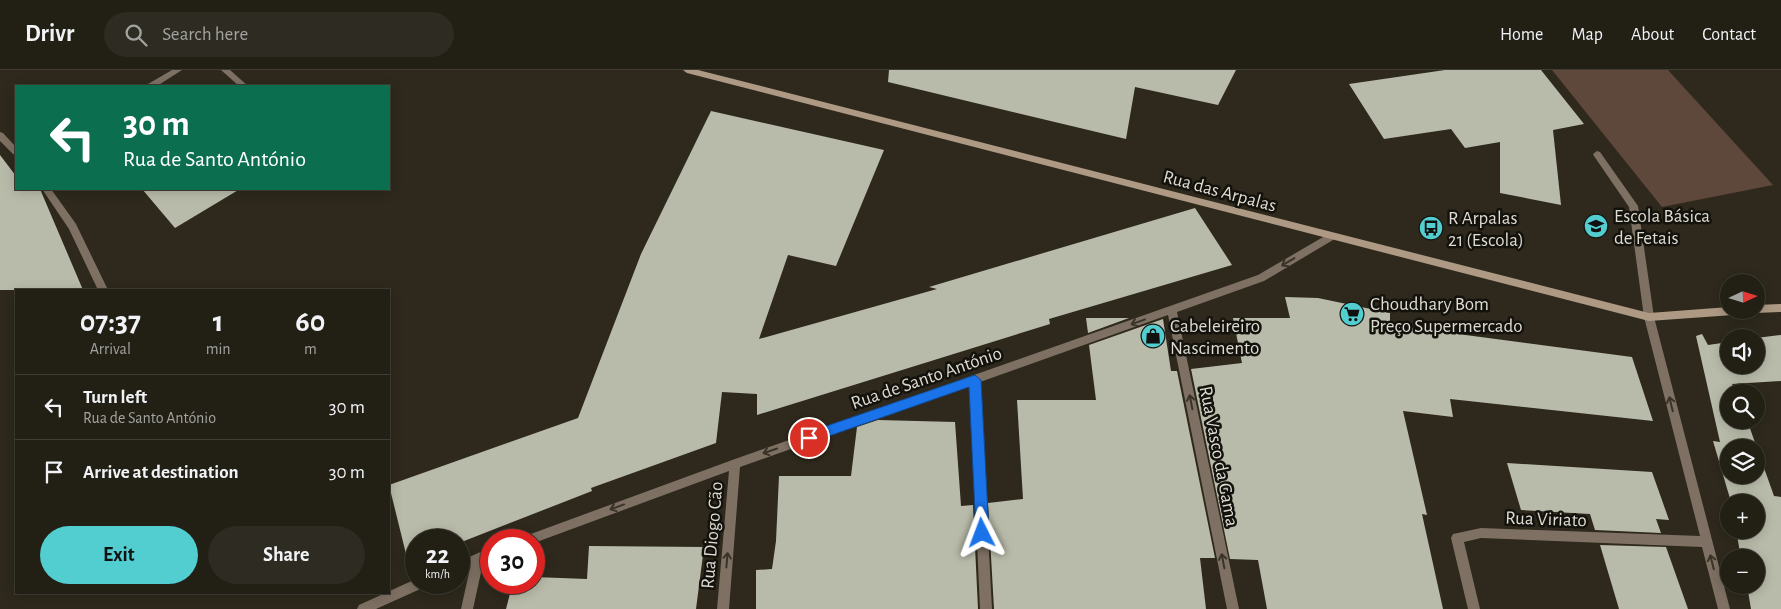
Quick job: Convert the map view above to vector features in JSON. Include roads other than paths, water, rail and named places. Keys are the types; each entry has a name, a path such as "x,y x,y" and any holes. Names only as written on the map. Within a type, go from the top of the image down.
{"street":[{"path":"153,85 178,70"},
{"path":"224,70 243,85"},
{"name":"Rua das Arpalas","path":"686,70 1330,237 1649,317 1720,312"},
{"path":"0,135 15,151"},
{"path":"1597,154 1633,206 1649,317 1724,609"},
{"path":"47,190 73,228 103,289"},
{"name":"Rua de Santo António","path":"545,534 735,464 1261,278 1330,237"},
{"path":"1765,309 1781,308"},
{"name":"Rua Vasco da Gama","path":"1172,309 1233,609"},
{"path":"975,380 986,609"},
{"name":"Rua Diogo Cão","path":"723,609 735,464"},
{"name":"Rua Viriato","path":"1474,609 1458,538 1481,533 1707,542"},
{"path":"470,562 478,558"},
{"path":"467,609 478,558"},
{"path":"362,609 405,590"}],"place":[{"name":"Escola Básica de Fetais","path":"1596,226"},
{"name":"R Arpalas 21 (Escola)","path":"1431,228"},
{"name":"Choudhary Bom Preço Supermercado","path":"1352,314"},
{"name":"Cabeleireiro Nascimento","path":"1153,336"}]}
